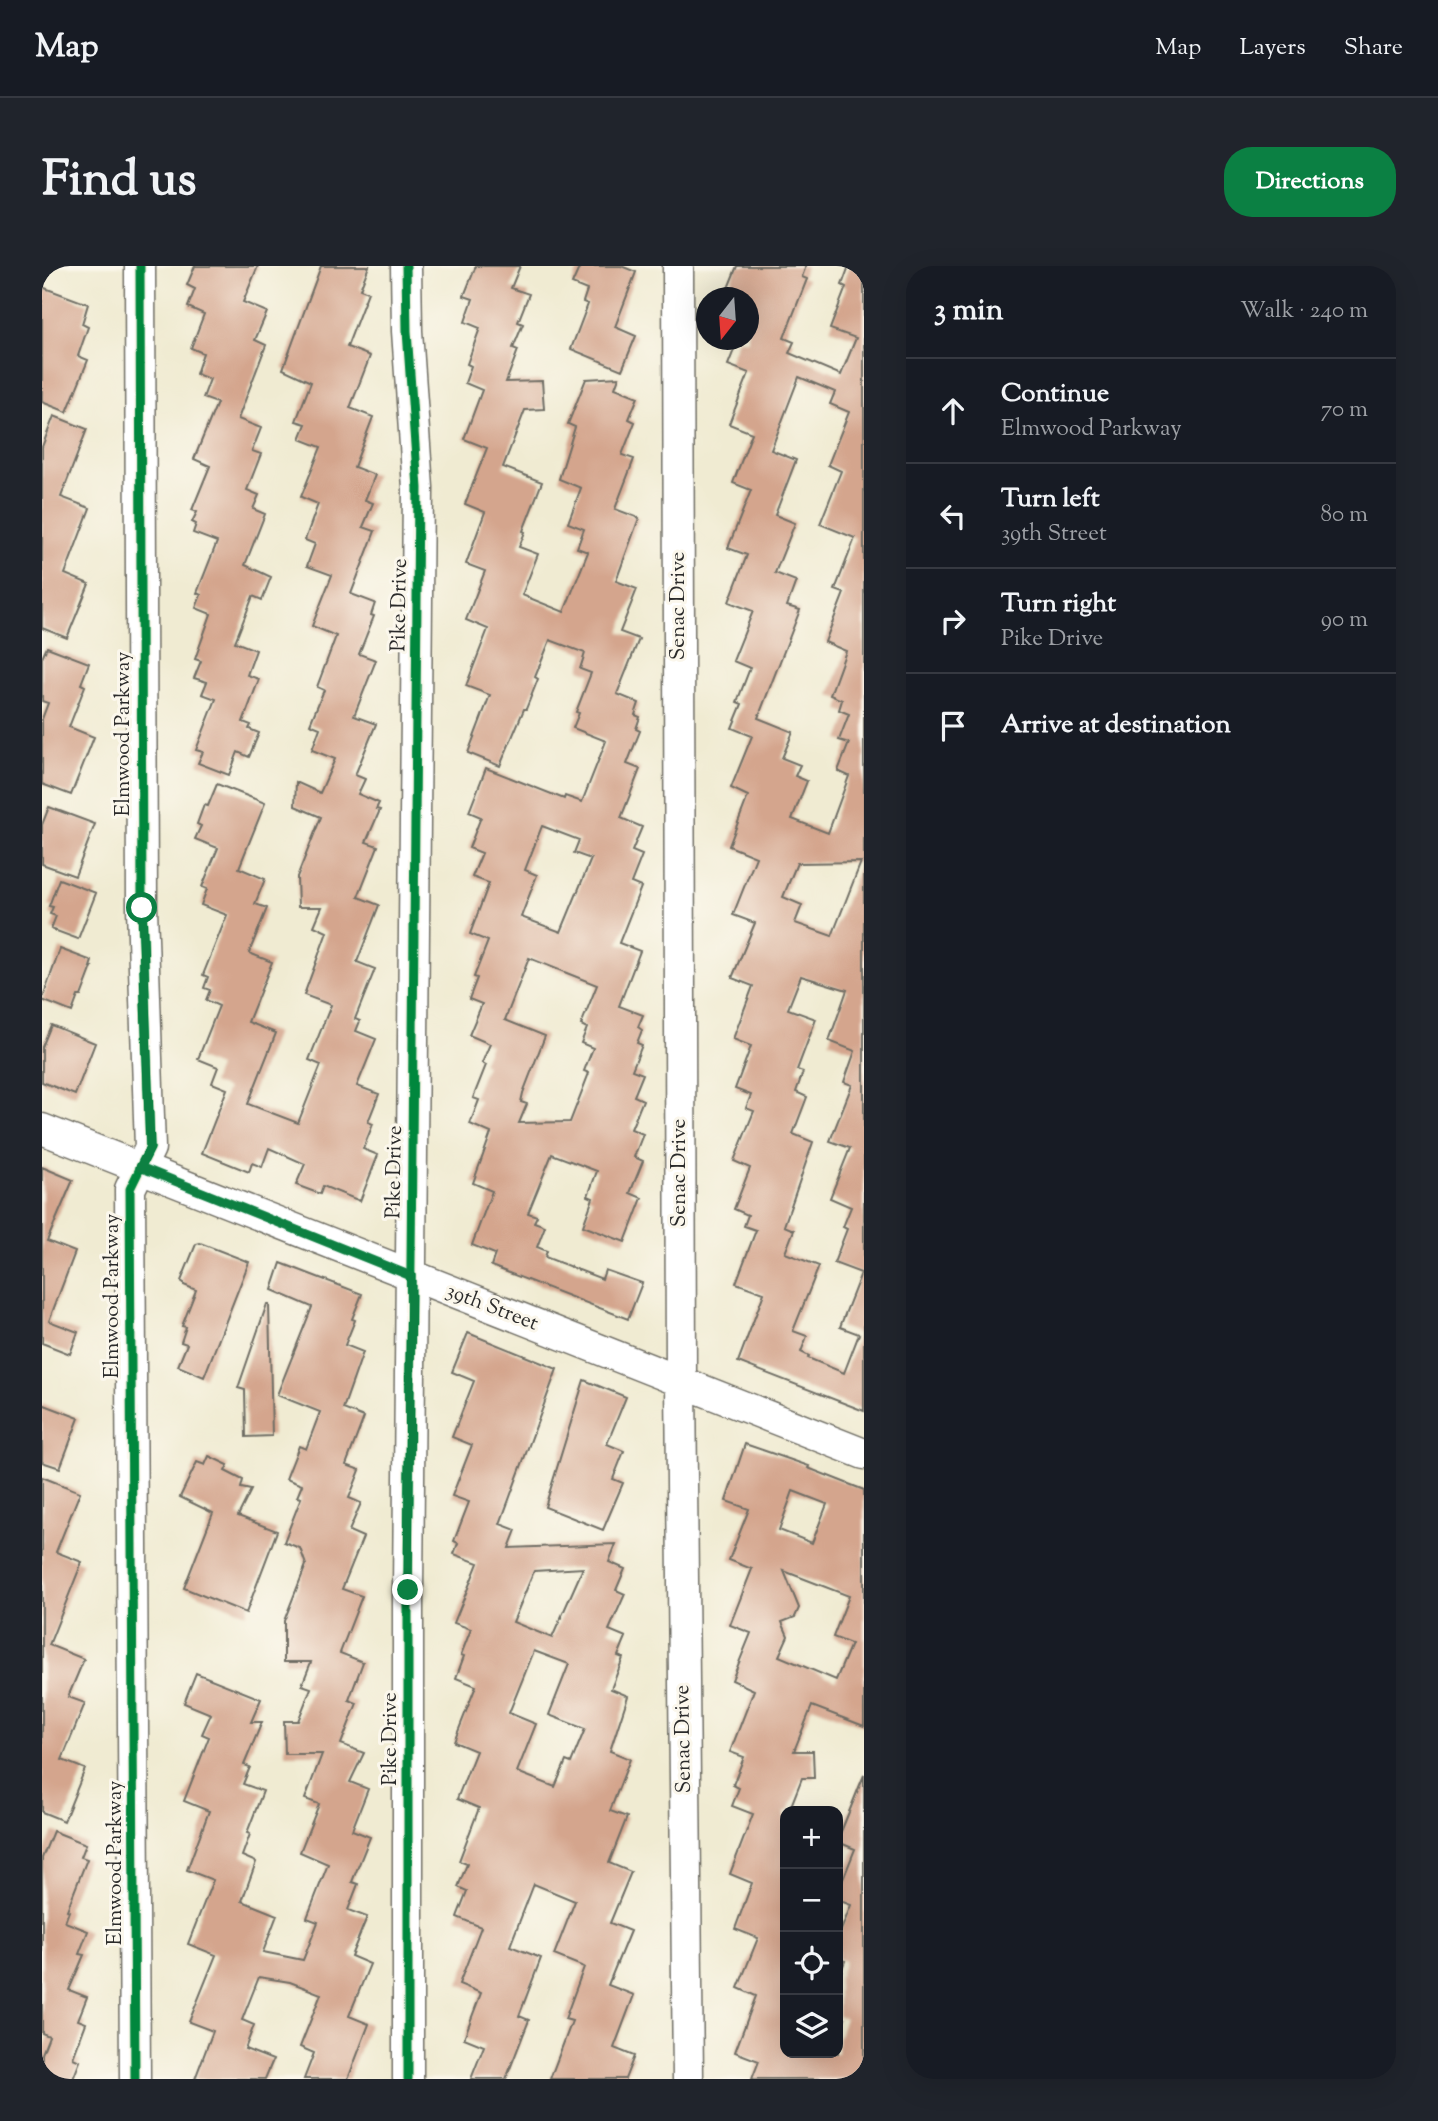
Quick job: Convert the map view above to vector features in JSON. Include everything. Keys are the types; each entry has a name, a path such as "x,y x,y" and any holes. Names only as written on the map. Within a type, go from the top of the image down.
{"street":[{"name":"Elmwood Parkway","path":"135,2079 130,1189 150,1148 142,908 139,266"},
{"name":"Pike Drive","path":"406,266 407,331 418,488 408,1590 408,2079"},
{"name":"Senac Drive","path":"678,266 681,1382 688,2079"},
{"name":"39th Street","path":"42,1129 864,1454"}],"building":[{"path":"195,266 258,266 243,302 267,312 255,340 266,345 238,419 261,428 252,451 261,454 247,490 259,495 253,509 265,514 245,565 271,577 262,600 253,596 235,642 256,650 247,675 259,679 243,722 251,725 249,729 259,733 249,757 238,752 229,775 198,763 203,752 196,750 216,699 202,694 207,682 194,678 201,661 195,659 211,614 196,608 201,595 197,593 217,542 193,533 196,524 192,522 197,512 192,510 210,466 194,459 217,403 203,398 210,379 196,374 203,353 191,348 204,314 188,307 195,289 187,285"},
{"path":"321,266 369,266 360,289 368,292 347,347 370,356 350,408 373,417 354,467 375,475 365,500 373,503 363,527 375,531 351,594 375,603 371,615 374,616 359,654 376,660 354,716 376,724 355,775 365,779 358,794 379,803 376,809 380,810 366,842 378,846 358,897 379,905 357,962 375,969 355,1019 360,1021 356,1031 376,1039 357,1086 379,1094 368,1122 373,1124 363,1149 378,1155 360,1201 323,1186 320,1194 296,1185 305,1164 269,1148 262,1167 252,1163 249,1172 202,1153 227,1089 212,1083 218,1067 198,1059 219,1006 206,1000 210,990 204,988 208,977 203,975 227,915 201,905 207,889 202,887 218,848 195,839 201,826 197,824 204,805 208,806 217,784 265,803 239,868 265,879 255,904 267,908 249,953 272,962 248,1022 276,1033 248,1104 298,1123 321,1065 309,1060 331,1005 304,995 327,932 314,926 322,907 298,907 297,877 321,817 295,806 296,782 320,793 335,759 312,750 320,728 310,724 324,690 317,687 336,636 312,626 332,575 307,566 315,544 305,540 318,504 301,497 321,447 300,439 306,424 296,421 311,382 283,369"},
{"path":"476,266 520,266 511,288 529,294 518,322 523,324 513,348 518,350 506,382 542,381 544,409 525,410 503,467 542,482 519,547 538,554 522,595 564,612 588,552 577,548 584,529 568,523 581,488 559,479 575,427 568,424 586,379 619,377 615,388 638,397 629,419 635,422 622,455 634,459 615,509 639,518 616,581 637,589 620,632 639,639 617,694 639,703 635,715 640,717 636,729 640,731 627,764 640,769 621,818 642,827 632,851 642,855 631,883 641,887 619,943 640,951 619,1006 643,1015 638,1027 642,1030 637,1043 642,1045 632,1070 643,1074 634,1096 643,1100 631,1129 643,1134 634,1157 643,1161 630,1193 642,1198 625,1242 583,1226 593,1198 588,1196 597,1171 552,1154 528,1213 537,1216 534,1222 545,1226 537,1247 547,1251 545,1257 602,1279 605,1270 642,1283 628,1319 491,1266 495,1254 472,1245 492,1191 473,1183 491,1133 470,1124 479,1100 473,1098 486,1065 482,1063 490,1044 469,1035 482,1004 469,999 488,941 470,934 489,883 472,877 482,853 469,848 481,817 469,812 486,768 564,799 565,796 582,802 606,741 573,728 579,713 576,712 591,673 580,669 585,653 550,640 535,677 538,679 500,766 468,753 490,695 466,686 488,629 466,620 485,571 466,564 485,512 465,504 487,448 464,439 482,390 465,383 471,366 467,364 480,328 465,322 473,299 464,296","holes":["542,826 579,840 574,853 591,859 561,932 521,917 537,875 525,870","529,958 597,985 581,1025 587,1028 581,1043 593,1048 584,1071 589,1073 570,1122 519,1123 527,1104 521,1102 523,1093 545,1036 505,1020"]},
{"path":"580,266 621,266 636,272 615,327 636,336 622,370 571,349 588,304 583,302 587,290 572,284"},
{"path":"737,266 806,266 802,277 807,279 784,338 794,342 789,353 841,375 856,338 830,329 846,287 842,285 849,266 864,266 864,1411 738,1362 764,1293 736,1283 756,1230 744,1226 748,1215 734,1209 750,1168 734,1161 754,1111 746,1108 751,1095 735,1089 751,1046 733,1039 753,986 732,978 755,923 733,915 756,857 729,846 748,796 731,788 752,736 732,728 742,704 737,702 750,668 733,661 753,611 729,602 747,555 728,548 751,490 733,483 752,433 729,424 749,373 728,365 734,350 759,350 759,287 728,287","holes":["799,377 835,392 830,404 849,412 828,465 841,471 820,524 855,538 835,590 844,593 825,642 846,651 830,695 842,700 839,710 849,714 839,740 849,743 838,771 849,776 828,833 792,819 807,781 795,776 800,765 782,758 793,732 758,718 800,610 787,606 796,581 775,573 795,523 775,515 796,460 771,450","861,862 832,936 795,923 802,905 783,897 797,863","801,976 847,990 829,1041 855,1051 844,1082 852,1085 830,1141 850,1148 830,1198 851,1207 843,1227 847,1229 834,1263 861,1273 840,1327 859,1334 844,1373 808,1358 809,1356 801,1352 807,1336 793,1331 819,1266 785,1253 794,1230 784,1226 813,1142 793,1134 807,1097 796,1092 803,1072 797,1070 816,1019 788,1009"]},
{"path":"42,287 88,304 82,324 88,327 78,356 88,360 67,412 42,402"},
{"path":"54,416 87,429 61,497 90,508 65,574 89,584 67,638 42,628 42,447"},
{"path":"47,647 89,663 81,684 85,686 69,727 94,737 71,795 42,784 42,719 48,703 42,701 42,658"},
{"path":"49,807 95,824 75,876 42,864 42,825"},
{"path":"59,879 96,893 78,939 51,929 56,916 50,914 53,907 49,906"},
{"path":"60,949 92,961 81,996 78,996 72,1012 42,1000"},
{"path":"51,1025 95,1043 75,1095 42,1082 42,1047"},
{"path":"42,1167 73,1180 47,1241 75,1252 49,1321 78,1332 70,1354 42,1343"},
{"path":"200,1243 249,1262 204,1377 178,1366 187,1344 181,1342 186,1327 182,1326 196,1290 181,1281 196,1244"},
{"path":"281,1263 362,1294 345,1345 363,1352 343,1409 364,1417 346,1465 360,1470 349,1498 361,1503 349,1531 363,1537 342,1589 362,1596 340,1653 363,1662 349,1700 357,1703 341,1744 364,1753 350,1782 368,1789 352,1830 370,1837 352,1882 358,1884 348,1910 367,1917 351,1956 370,1964 349,2016 369,2024 348,2079 304,2079 314,2053 300,2047 321,1994 290,1982 259,1977 242,2020 254,2025 245,2049 273,2060 265,2079 195,2079 213,2031 189,2022 216,1955 188,1944 213,1880 187,1870 209,1811 184,1801 209,1737 202,1734 211,1714 184,1703 196,1673 261,1699 251,1722 262,1722 244,1765 250,1767 243,1784 263,1791 247,1833 250,1834 242,1856 256,1862 242,1901 277,1915 263,1952 303,1960 318,1922 307,1918 328,1864 300,1852 319,1804 305,1799 322,1754 285,1754 284,1721 298,1721 311,1688 302,1685 311,1662 284,1662 284,1621 306,1565 300,1548 284,1542 301,1498 297,1497 302,1485 286,1479 299,1446 306,1449 320,1412 277,1395 312,1307 272,1290"},
{"path":"267,1304 272,1436 246,1437 245,1390 238,1388"},
{"path":"468,1333 557,1369 500,1524 516,1530 509,1548 616,1544 609,1562 625,1569 616,1590 625,1594 609,1630 626,1637 618,1656 623,1658 611,1689 628,1696 610,1751 630,1759 610,1811 627,1817 609,1863 631,1872 610,1923 630,1931 608,1985 634,1995 614,2048 634,2056 625,2079 550,2079 572,2021 565,2019 584,1967 554,1955 575,1901 534,1884 510,1946 541,1958 519,2016 529,2020 506,2079 471,2079 484,2046 464,2038 481,1993 459,1984 481,1927 457,1917 467,1891 458,1887 467,1864 459,1861 479,1808 457,1799 476,1751 454,1742 476,1686 456,1678 471,1629 454,1623 478,1563 454,1554 458,1543 454,1541 469,1502 452,1496 472,1445 452,1437 474,1381 452,1372","holes":["583,1568 552,1638 513,1622 534,1571","534,1651 569,1664 549,1715 585,1729 571,1763 566,1761 555,1787 517,1772 536,1724 509,1713"]},
{"path":"584,1380 626,1397 607,1444 624,1451 613,1479 623,1483 603,1530 545,1507"},
{"path":"42,1404 79,1418 60,1468 42,1462"},
{"path":"745,1444 809,1466 808,1468 864,1490 864,1726 812,1706 794,1751 813,1751 814,1778 802,1778 791,1806 780,1806 780,2058 843,2058 843,1925 851,1905 843,1902 843,1879 855,1849 843,1844 843,1827 864,1775 864,2079 752,2079 759,2061 735,2052 756,1996 738,1988 758,1938 735,1929 752,1883 730,1874 753,1814 732,1806 739,1788 733,1785 744,1757 730,1752 754,1690 732,1680 751,1633 730,1625 752,1569 729,1560 749,1509 726,1501","holes":["793,1491 827,1504 812,1543 779,1530","784,1571 849,1596 833,1637 851,1644 836,1680 779,1656 788,1636 782,1622 795,1617 799,1608"]},
{"path":"209,1456 228,1465 225,1471 243,1480 241,1488 251,1490 238,1516 277,1531 246,1613 184,1588 213,1513 180,1497 197,1462 205,1465"},
{"path":"42,1477 80,1492 56,1552 82,1562 49,1645 84,1659 68,1697 85,1703 62,1760 85,1769 64,1821 42,1812"},
{"path":"53,1831 86,1844 81,1857 87,1859 65,1922 88,1931 79,1954 84,1955 69,1990 87,1997 78,2020 86,2023 73,2058 80,2061 73,2079 42,2079 42,2054 49,2036 42,2033 42,1858"}],"cycle path":[{"path":"135,2079 130,1189 150,1148 142,908 140,266"},
{"path":"406,266 407,331 418,488 408,1590 408,2079"}],"route":[{"path":"142,908 150,1148 140,1167 411,1276 408,1590"}]}
